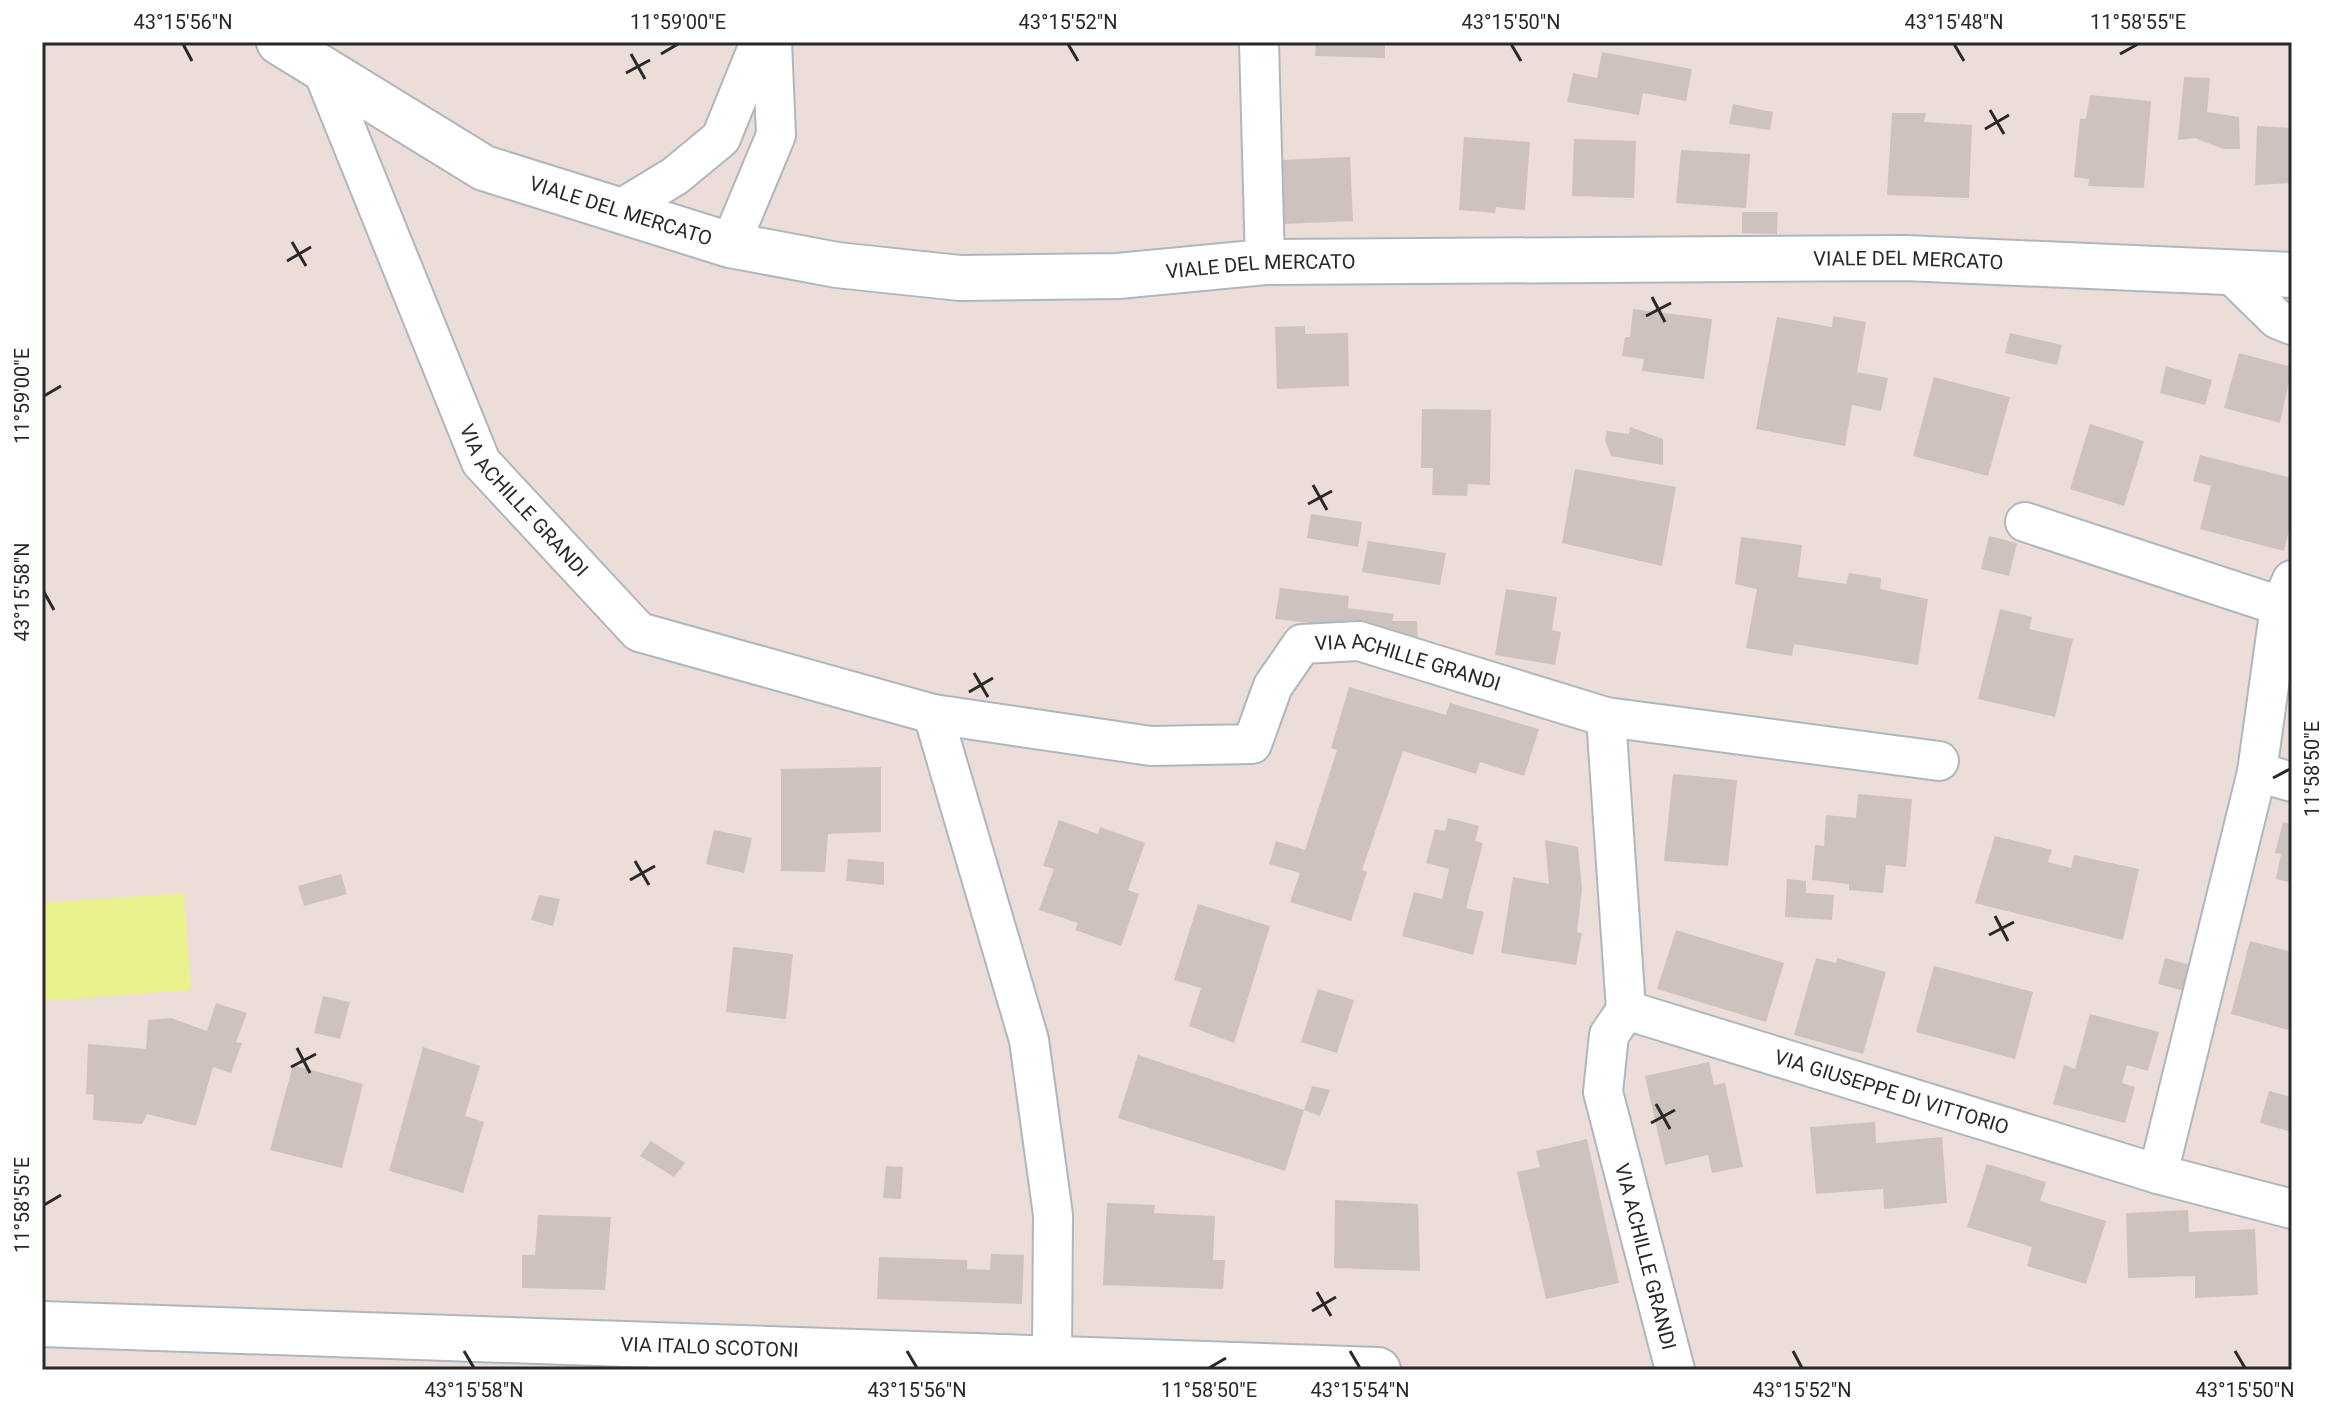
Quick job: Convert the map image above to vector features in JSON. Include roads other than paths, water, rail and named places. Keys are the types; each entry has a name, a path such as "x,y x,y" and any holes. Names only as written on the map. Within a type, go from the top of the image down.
{"main road":[{"name":"VIALE DEL MERCATO","path":"279,42 484,168 730,245 837,265 960,278 1118,276 1265,262 1905,258 2292,275"},
{"name":"VIA ITALO SCOTONI","path":"42,1324 1378,1370"}],"street":[{"path":"619,210 675,176 721,138 760,42"},
{"path":"730,245 776,135 772,42"},
{"path":"1259,42 1265,262"},
{"name":"VIA ACHILLE GRANDI","path":"322,69 481,462 639,632 933,714 1151,746 1252,744 1273,686 1302,644 1359,641 1606,717 1939,761"},
{"path":"2230,273 2277,319 2292,325"},
{"path":"2025,522 2286,593 2274,777 2158,1174"},
{"path":"933,714 1029,1040 1053,1215 1052,1359"},
{"path":"1606,717 1626,1010"},
{"name":"VIA ACHILLE GRANDI","path":"1626,1010 1609,1035 1603,1092 1675,1370"},
{"name":"VIA GIUSEPPE DI VITTORIO","path":"1626,1010 2158,1174 2292,1209"}]}
